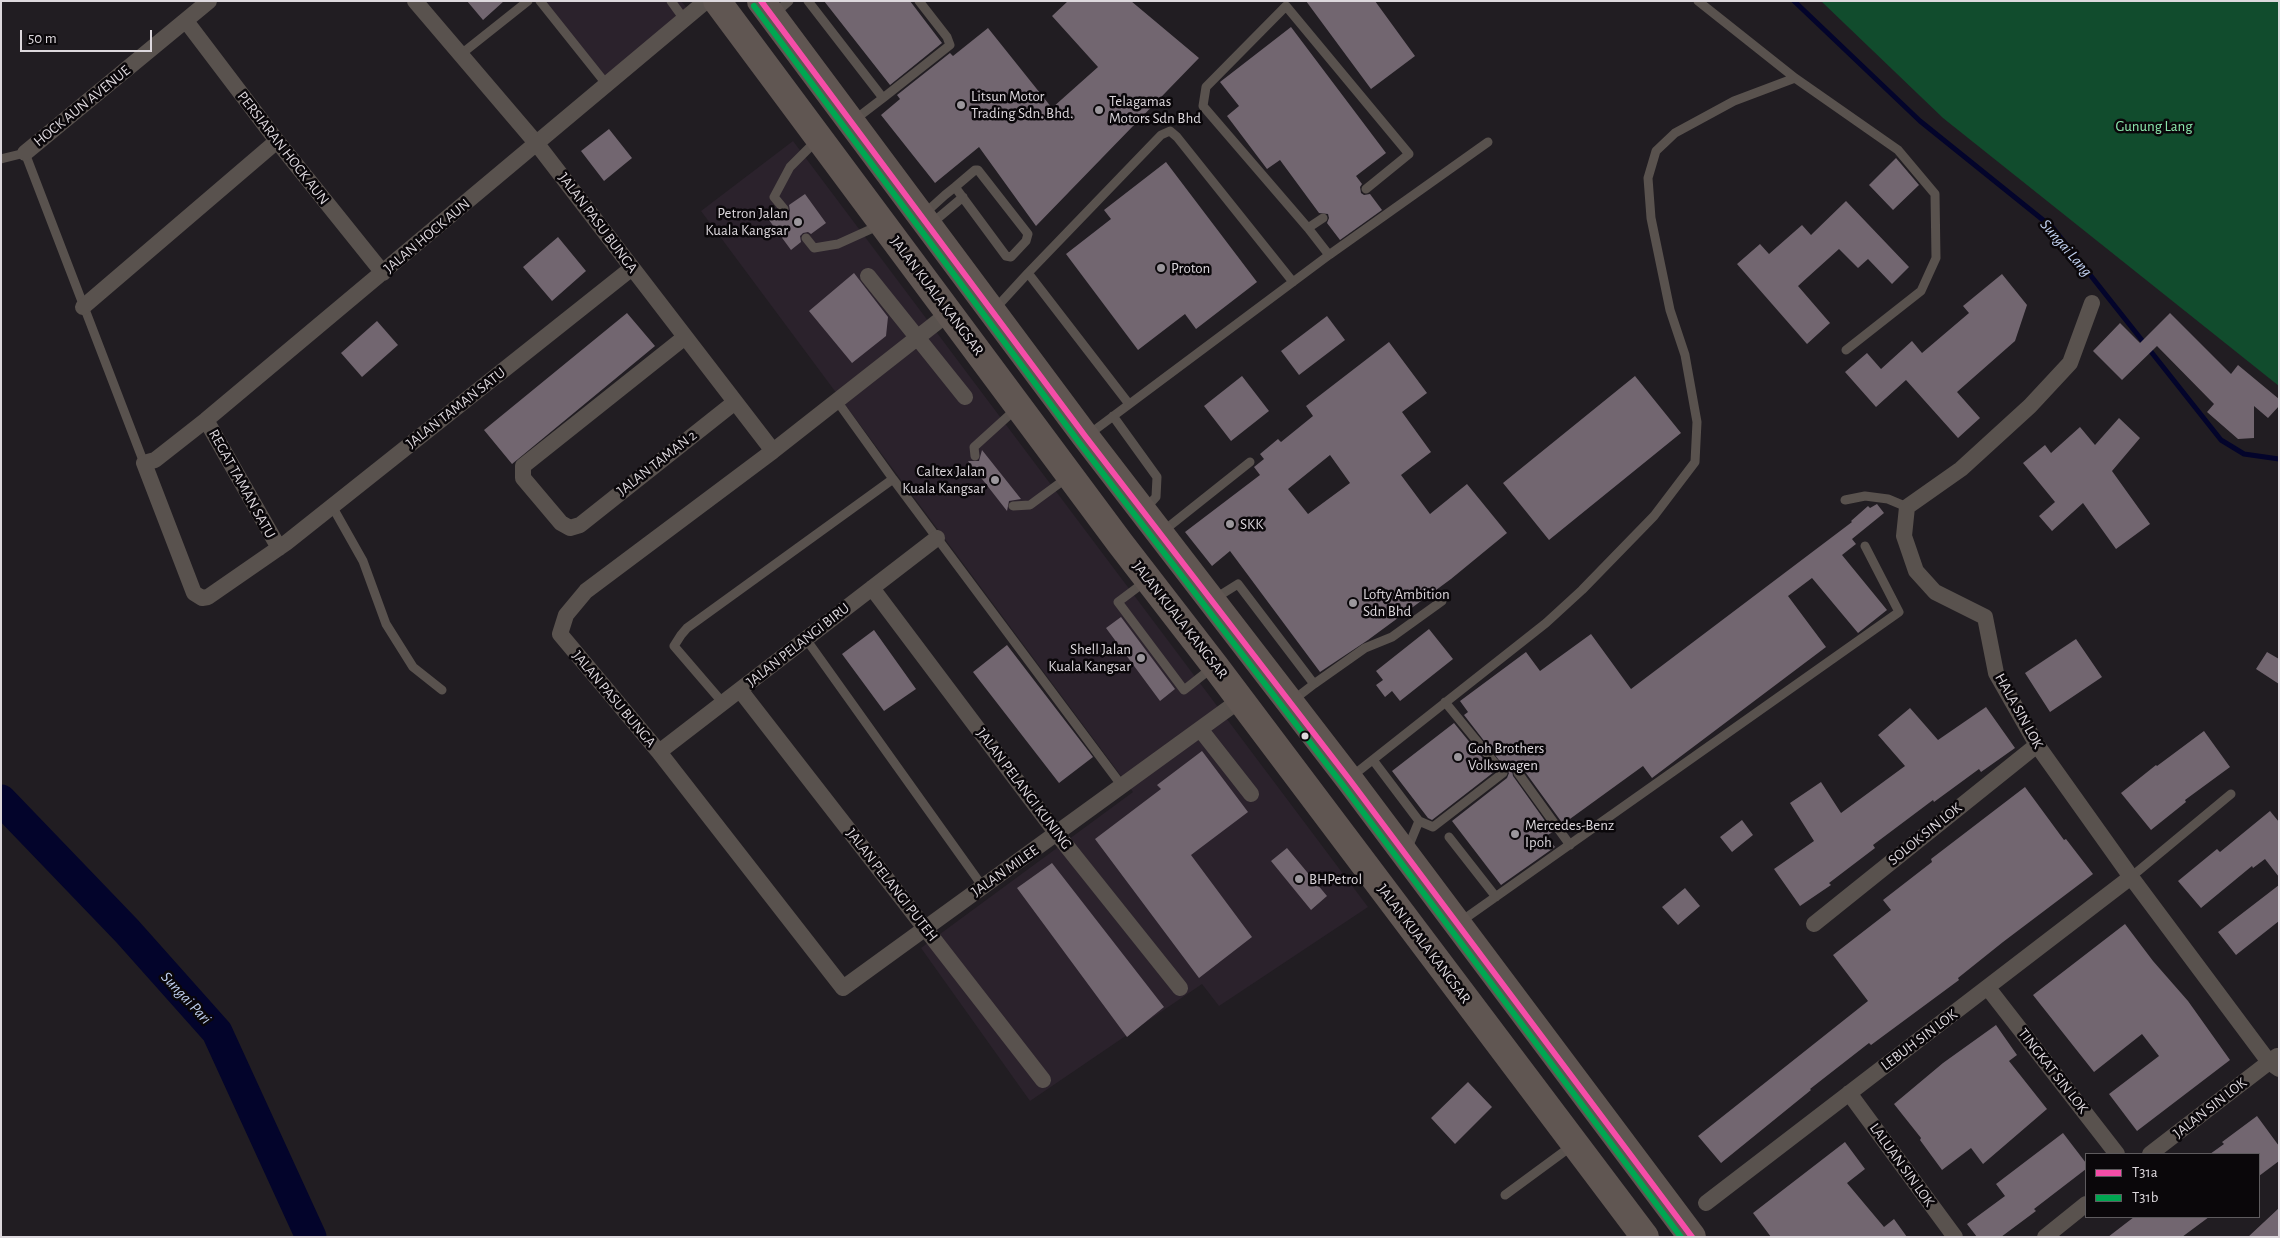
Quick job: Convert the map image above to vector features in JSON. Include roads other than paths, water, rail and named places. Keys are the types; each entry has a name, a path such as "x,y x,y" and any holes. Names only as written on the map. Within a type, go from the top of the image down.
{"highway":[{"name":"JALAN KUALA KANGSAR","path":"717,1 1120,543 1215,666 1645,1237"},
{"path":"774,6 852,122 992,312 1349,779 1692,1237"},
{"path":"1632,1158 1633,1171 1642,1188 1676,1237"}],"street":[{"name":"HOCK AUN AVENUE","path":"25,153 186,22 209,1"},
{"name":"JALAN PASU BUNGA","path":"415,1 537,144 772,451"},
{"name":"JALAN HOCK AUN","path":"144,463 155,460 206,420 706,1"},
{"name":"PERSIARAN HOCK AUN","path":"186,22 277,142 383,273"},
{"path":"83,307 277,142"},
{"name":"JALAN TAMAN SATU","path":"144,463 194,593 202,598 208,597 279,548 632,268"},
{"path":"868,276 965,397"},
{"path":"1907,507 1961,469 2030,406 2070,363 2092,303"},
{"name":"JALAN PASU BUNGA","path":"843,988 659,752 560,634 566,615 586,591 772,451 950,312"},
{"name":"JALAN TAMAN 2","path":"685,337 523,466 523,478 562,524 570,528 580,525 735,402"},
{"name":"REGAT TAMAN SATU","path":"206,420 279,548"},
{"name":"HALA SIN LOK","path":"1907,507 1904,536 1916,571 1935,592 1985,617 1996,673 2037,746 2131,877 2275,1062"},
{"name":"JALAN PELANGI BIRU","path":"659,752 937,538"},
{"name":"JALAN PELANGI KUNING","path":"872,588 1057,834 1180,988"},
{"name":"JALAN PELANGI PUTEH","path":"740,690 1043,1080"},
{"name":"JALAN MILEE","path":"843,988 1240,700"},
{"path":"1200,730 1251,794"},
{"name":"SOLOK SIN LOK","path":"1814,924 2037,746"},
{"name":"LEBUH SIN LOK","path":"1706,1203 2131,877"},
{"name":"TINGKAT SIN LOK","path":"1988,988 2116,1153"},
{"name":"JALAN SIN LOK","path":"2151,1153 2275,1062"},
{"name":"LALUAN SIN LOK","path":"1849,1093 1955,1237"},
{"path":"2045,1237 2085,1205"}],"lane":[{"path":"460,55 528,1"},
{"path":"540,1 607,85"},
{"path":"671,1 684,19"},
{"path":"808,1 883,98"},
{"path":"852,122 950,45 947,36 919,1"},
{"path":"1698,1 1794,78 1898,150 1935,194 1936,258 1921,291 1846,350"},
{"path":"1329,255 1203,106 1206,87 1288,3 1409,154 1366,188"},
{"path":"1349,779 1546,623 1582,590 1654,516 1695,462 1697,422 1685,355 1670,310 1653,226 1648,178 1656,151 1675,133 1734,101 1794,78"},
{"path":"992,312 1161,135 1170,131 1177,137 1293,282"},
{"path":"784,209 774,197 790,167 819,138"},
{"path":"1085,436 1329,255 1488,142"},
{"path":"1,159 25,153 144,463"},
{"path":"925,221 955,187 975,170 980,172 1028,234 1026,241 1011,257 1006,256 955,187"},
{"path":"925,221 963,197"},
{"path":"1308,228 1323,218"},
{"path":"806,238 814,248 838,244 883,224"},
{"path":"1028,273 1130,404"},
{"path":"837,401 1122,786"},
{"path":"975,456 974,447 1019,406"},
{"path":"1113,416 1158,477 1156,496 1143,511"},
{"path":"1160,534 1250,462"},
{"path":"1013,506 1030,505 1070,475"},
{"path":"723,703 674,646 681,635 695,622 893,478"},
{"path":"1845,500 1865,496 1888,499 1907,507"},
{"path":"332,506 363,561 386,624 412,667 442,690"},
{"path":"1458,924 1898,612 1865,546"},
{"path":"1149,579 1118,602 1184,690 1215,666"},
{"path":"1212,601 1238,584 1314,684"},
{"path":"1290,703 1364,648 1392,637 1442,601"},
{"path":"806,639 983,887"},
{"path":"1373,760 1419,821 1433,827 1503,774 1445,702"},
{"path":"1518,774 1570,845"},
{"path":"2131,877 2231,794"},
{"path":"1405,854 1419,821"},
{"path":"1450,837 1496,897"},
{"path":"1505,1195 1575,1144"}],"waterway":[{"name":"Sungai Lang","path":"1794,1 1920,121 2053,228 2221,440 2244,454 2279,459"},
{"name":"Sungai Pari","path":"1,800 127,931 217,1032 311,1237"}],"place":[{"name":"Litsun Motor Trading Sdn. Bhd.","path":"961,105"},
{"name":"Telagamas Motors Sdn Bhd","path":"1099,110"},
{"name":"Petron Jalan Kuala Kangsar","path":"798,222"},
{"name":"Proton","path":"1161,268"},
{"name":"Caltex Jalan Kuala Kangsar","path":"995,480"},
{"name":"SKK","path":"1230,524"},
{"name":"Lofty Ambition Sdn Bhd","path":"1353,603"},
{"name":"Shell Jalan Kuala Kangsar","path":"1141,658"},
{"name":"Goh Brothers Volkswagen","path":"1458,757"},
{"name":"Mercedes-Benz Ipoh","path":"1515,834"},
{"name":"BHPetrol","path":"1299,879"}],"park label":[{"name":"Gunung Lang","path":"2154,126"}]}
